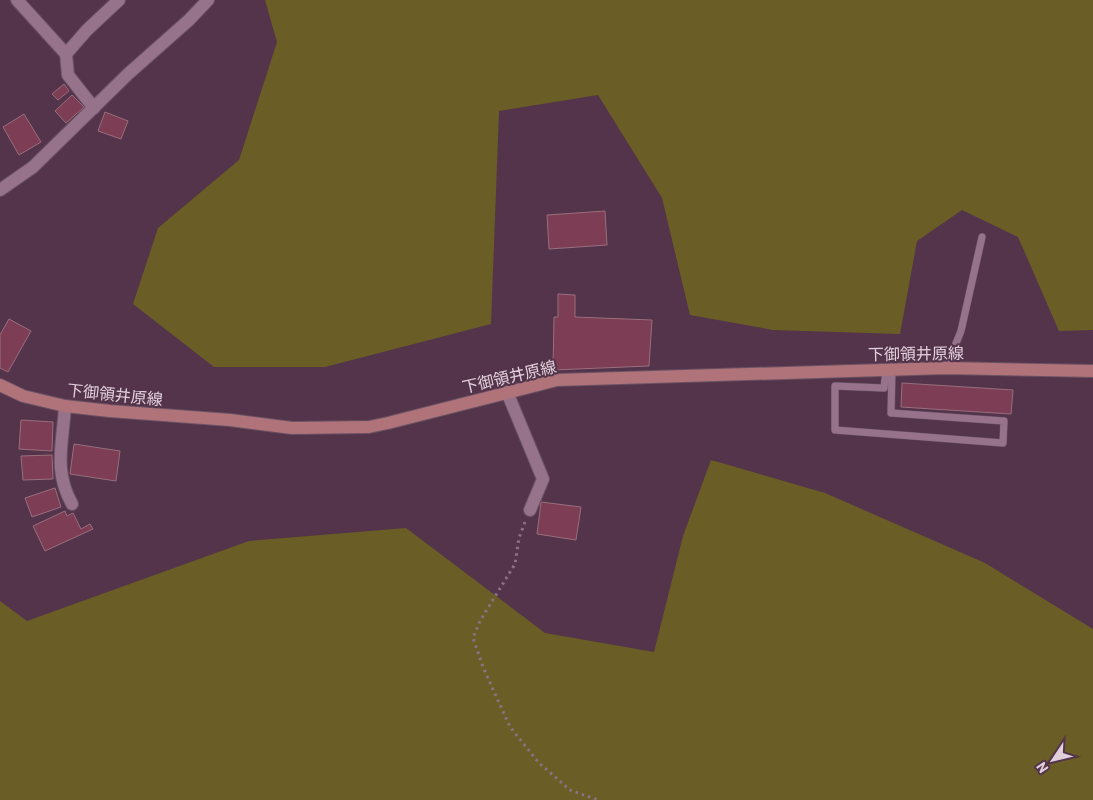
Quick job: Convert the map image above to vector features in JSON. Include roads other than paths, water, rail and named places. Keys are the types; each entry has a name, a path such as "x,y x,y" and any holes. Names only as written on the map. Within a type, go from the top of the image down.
{"main road":[{"name":"下御領井原線","path":"0,385 23,396 65,406 230,420 292,428 329,429 388,424 557,380 946,368 1093,371"}],"street":[{"path":"17,0 66,54 68,75 94,108"},
{"path":"66,54 87,30 119,0"},
{"path":"0,190 33,167 128,74 189,20 208,0"},
{"path":"507,392 544,479 530,510"},
{"path":"65,406 60,468 62,483 72,504"}],"lane":[{"path":"946,368 961,331 982,238"},
{"path":"889,370 891,413 1004,421 1003,443 835,430 835,386 884,388 889,370"}]}
